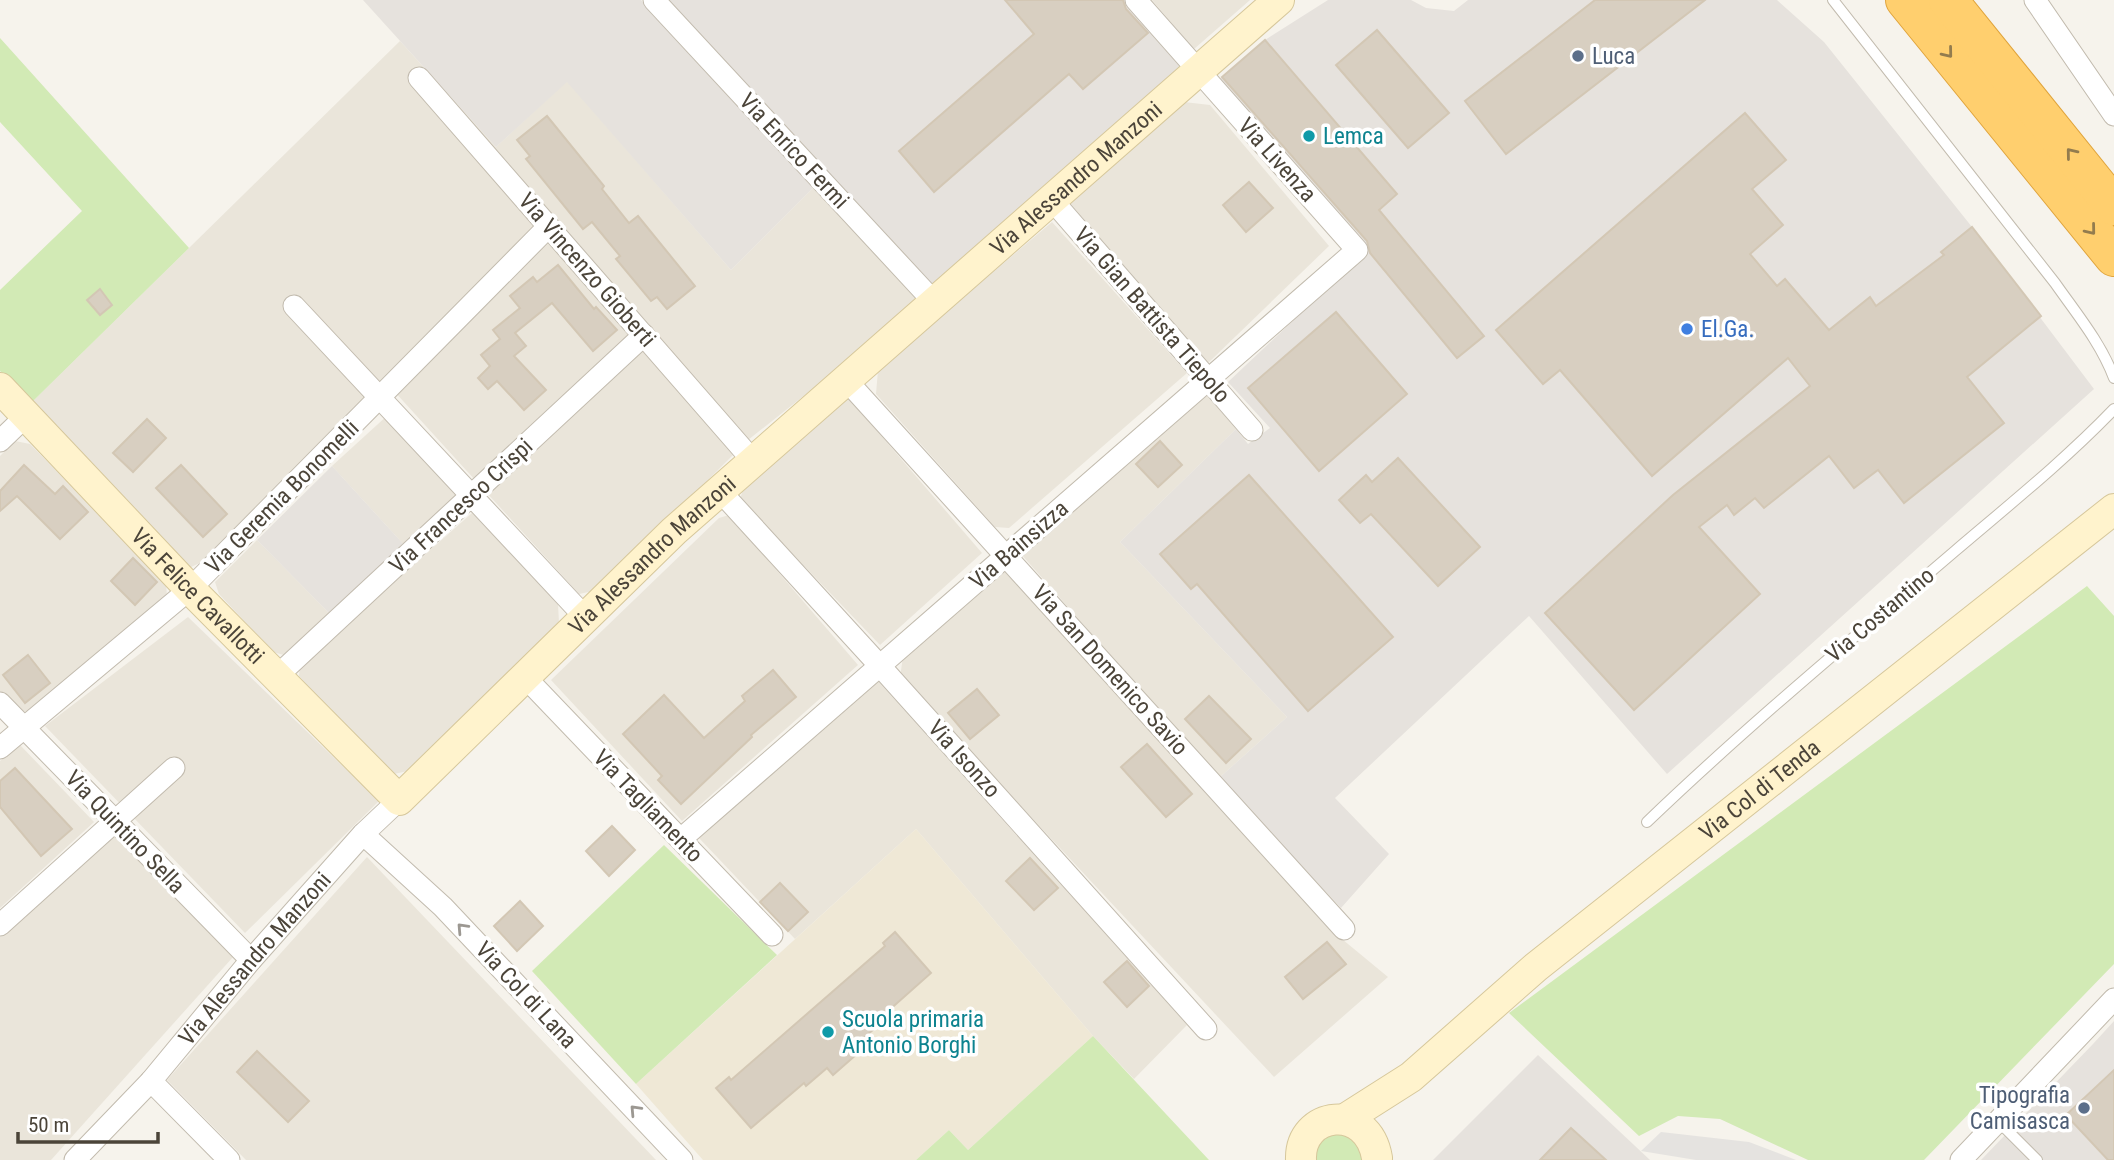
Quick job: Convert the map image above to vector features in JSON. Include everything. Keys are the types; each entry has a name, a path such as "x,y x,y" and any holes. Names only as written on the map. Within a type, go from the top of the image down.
{"highway":[{"path":"1905,0 2114,257"},
{"path":"1948,0 2114,206"}],"street":[{"name":"Via Enrico Fermi","path":"654,0 934,303"},
{"name":"Via Livenza","path":"1136,0 1357,250"},
{"name":"Via Alessandro Manzoni","path":"75,1160 151,1081 251,960 363,835 674,531 1279,0"},
{"path":"2035,0 2114,114"},
{"name":"Via Vincenzo Gioberti","path":"419,78 754,461"},
{"name":"Via Gian Battista Tiepolo","path":"1052,200 1252,430"},
{"name":"Via Geremia Bonomelli","path":"0,748 190,589 548,227"},
{"name":"Via Bainsizza","path":"681,839 1357,250"},
{"path":"294,306 585,617"},
{"name":"Via Francesco Crispi","path":"276,677 644,335"},
{"name":"Via San Domenico Savio","path":"847,380 1344,929"},
{"name":"Via Felice Cavallotti","path":"0,388 190,589 399,800"},
{"path":"0,441 27,415"},
{"name":"Via Isonzo","path":"720,491 1206,1029"},
{"name":"Via Col di Tenda","path":"1345,1119 1411,1077 1536,967 2114,509"},
{"name":"Via Tagliamento","path":"524,676 772,935"},
{"name":"Via Quintino Sella","path":"0,703 251,960"},
{"path":"0,925 174,768"},
{"name":"Via Col di Lana","path":"363,835 443,907 682,1160"},
{"path":"1961,1160 2114,999"},
{"name":"Via Col di Tenda","path":"1377,1159 1384,1124 1411,1077"},
{"path":"151,1081 229,1160"},
{"name":"Via Col di Tenda","path":"1301,1160 1303,1143 1310,1132 1320,1124 1345,1119 1368,1132 1375,1144 1377,1159"}],"lane":[{"path":"1833,0 2054,283 2087,328 2114,378"},
{"name":"Via Costantino","path":"1647,822 1773,705 2008,507 2090,435 2114,409"},
{"path":"1998,1122 2037,1160"}],"shaded area":[{"path":"363,0 641,0 816,185 731,270 567,82 496,147"},
{"path":"668,0 1126,0 1186,70 935,290"},
{"path":"1152,0 1250,0 1194,49"},
{"path":"1328,0 1411,0 1426,8 1454,11 1468,0 1777,0 1824,42 1972,227 2094,389 1667,774 1529,616 1335,798 1389,854 1341,908 1219,778 1287,717 1120,542 1236,429 1248,444 1270,428 1228,382 1367,251 1220,79 1265,40"},
{"path":"400,41 496,147 567,81 731,270 816,185 923,301 748,440 598,590 579,594 383,379 204,561 189,568 31,403"},
{"path":"1184,102 1210,105 1329,246 1207,364 1066,201"},
{"path":"1052,222 1187,373 1009,528 995,527 876,394 878,370"},
{"path":"1204,391 1236,429 1120,542 1287,717 1219,778 1021,554"},
{"path":"847,396 982,553 880,645 740,499 746,481"},
{"path":"389,414 462,493 406,547 332,466"},
{"path":"15,441 30,444 166,583 167,597 30,712 18,711 0,692 0,456"},
{"path":"332,466 406,547 330,614 257,540"},
{"path":"472,513 558,604 559,623 408,771 389,775 299,676 300,665"},
{"path":"729,515 858,665 682,821 551,680 719,518"},
{"path":"257,540 330,614 284,655 273,652 219,594 215,582"},
{"path":"1005,568 1325,925 1388,977 1274,1077 900,677 903,657"},
{"path":"188,617 379,801 245,933 45,726"},
{"path":"876,679 1187,1025 1134,1079 1093,1036 916,829 795,939 699,838"},
{"path":"20,745 94,822 0,908 0,761"},
{"path":"916,829 1093,1036 968,1150 949,1130 916,1160 703,1160 636,1084"},
{"path":"116,833 233,957 51,1160 0,1160 0,937"},
{"path":"367,857 656,1160 246,1160 167,1080"},
{"path":"2114,1021 2114,1160 1981,1160 2093,1044"},
{"path":"1538,1055 1650,1160 1433,1160"},
{"path":"1661,1132 1749,1142 1796,1160 1696,1160 1641,1151"}],"green space":[{"path":"0,38 189,248 31,403 0,371 0,290 82,211 0,122"},
{"path":"2087,586 2114,616 2114,964 1924,1160 1808,1160 1720,1119 1678,1116 1639,1136 1509,1013"},
{"path":"664,845 777,955 636,1084 532,971"},
{"path":"1093,1036 1209,1160 916,1160 949,1130 968,1150"},
{"path":"1337,1134 1354,1142 1363,1160 1312,1160 1320,1143"}],"building":[{"path":"1005,0 1123,0 1126,9 1148,33 1083,89 1069,74 934,192 899,151 1034,34"},
{"path":"1595,0 1705,0 1506,154 1465,101"},
{"path":"1377,30 1449,113 1408,148 1336,65"},
{"name":"Lemca","path":"1265,40 1397,194 1379,210 1484,336 1457,358 1370,253 1367,241 1222,77"},
{"path":"1745,113 1786,160 1752,189 1783,225 1750,254 1777,286 1785,279 1829,330 1870,297 1876,306 1944,255 1941,252 1972,227 2041,316 1967,377 2004,423 1904,503 1878,470 1854,488 1829,456 1764,508 1755,498 1734,515 1727,505 1699,527 1760,594 1634,710 1545,613 1673,495 1810,386 1788,358 1652,476 1560,370 1543,384 1496,330"},
{"path":"547,116 604,186 602,189 629,223 638,216 695,286 667,309 657,297 651,301 616,259 620,256 592,222 583,229 526,159 530,156 517,140"},
{"path":"1249,182 1273,208 1246,232 1223,205"},
{"path":"558,265 594,309 596,307 617,330 593,351 552,303 515,333 526,346 514,356 546,390 524,410 497,381 488,389 478,378 490,366 481,355 500,339 493,330 520,308 510,296 533,277 537,282"},
{"path":"100,289 112,305 100,315 87,300"},
{"path":"1336,312 1407,394 1319,471 1248,388"},
{"path":"147,419 166,438 133,472 113,453"},
{"path":"1160,441 1182,465 1158,487 1136,464"},
{"path":"1398,458 1480,547 1438,586 1371,514 1360,523 1339,500 1366,475 1372,482"},
{"path":"24,465 55,494 63,486 88,512 60,539 17,496 0,511 0,491"},
{"path":"181,465 227,514 203,537 156,488"},
{"path":"1249,475 1393,637 1308,711 1197,584 1191,589 1160,554"},
{"path":"133,558 157,582 135,605 111,581"},
{"path":"28,655 50,683 25,703 3,675"},
{"path":"773,670 796,697 751,735 752,737 681,804 658,780 662,776 623,734 664,695 704,738 745,701 742,696"},
{"path":"977,689 999,715 970,739 948,713"},
{"path":"1209,696 1251,739 1226,763 1185,719"},
{"path":"1147,744 1192,794 1166,817 1121,767"},
{"path":"15,768 72,829 41,856 0,807 0,781"},
{"path":"612,826 635,850 609,876 586,851"},
{"path":"1030,858 1058,888 1034,910 1006,881"},
{"path":"780,883 808,912 788,931 760,902"},
{"path":"520,901 543,926 517,951 494,926"},
{"name":"Scuola primaria Antonio Borghi","path":"895,932 931,973 878,1020 881,1023 860,1041 865,1047 833,1075 827,1068 806,1086 804,1083 751,1128 716,1088 729,1077 731,1080 885,946 883,943"},
{"path":"1327,942 1346,964 1303,999 1285,977"},
{"path":"1127,961 1149,986 1127,1007 1104,982"},
{"path":"257,1051 309,1101 288,1122 237,1072"},
{"path":"2114,1070 2114,1160 2108,1160 2066,1115"},
{"path":"1571,1128 1606,1160 1540,1160"}],"place":[{"name":"Luca","path":"1578,56"},
{"name":"Lemca","path":"1309,136"},
{"name":"El.Ga.","path":"1687,329"},
{"name":"Scuola primaria Antonio Borghi","path":"828,1032"},
{"name":"Tipografia Camisasca","path":"2084,1108"}]}
